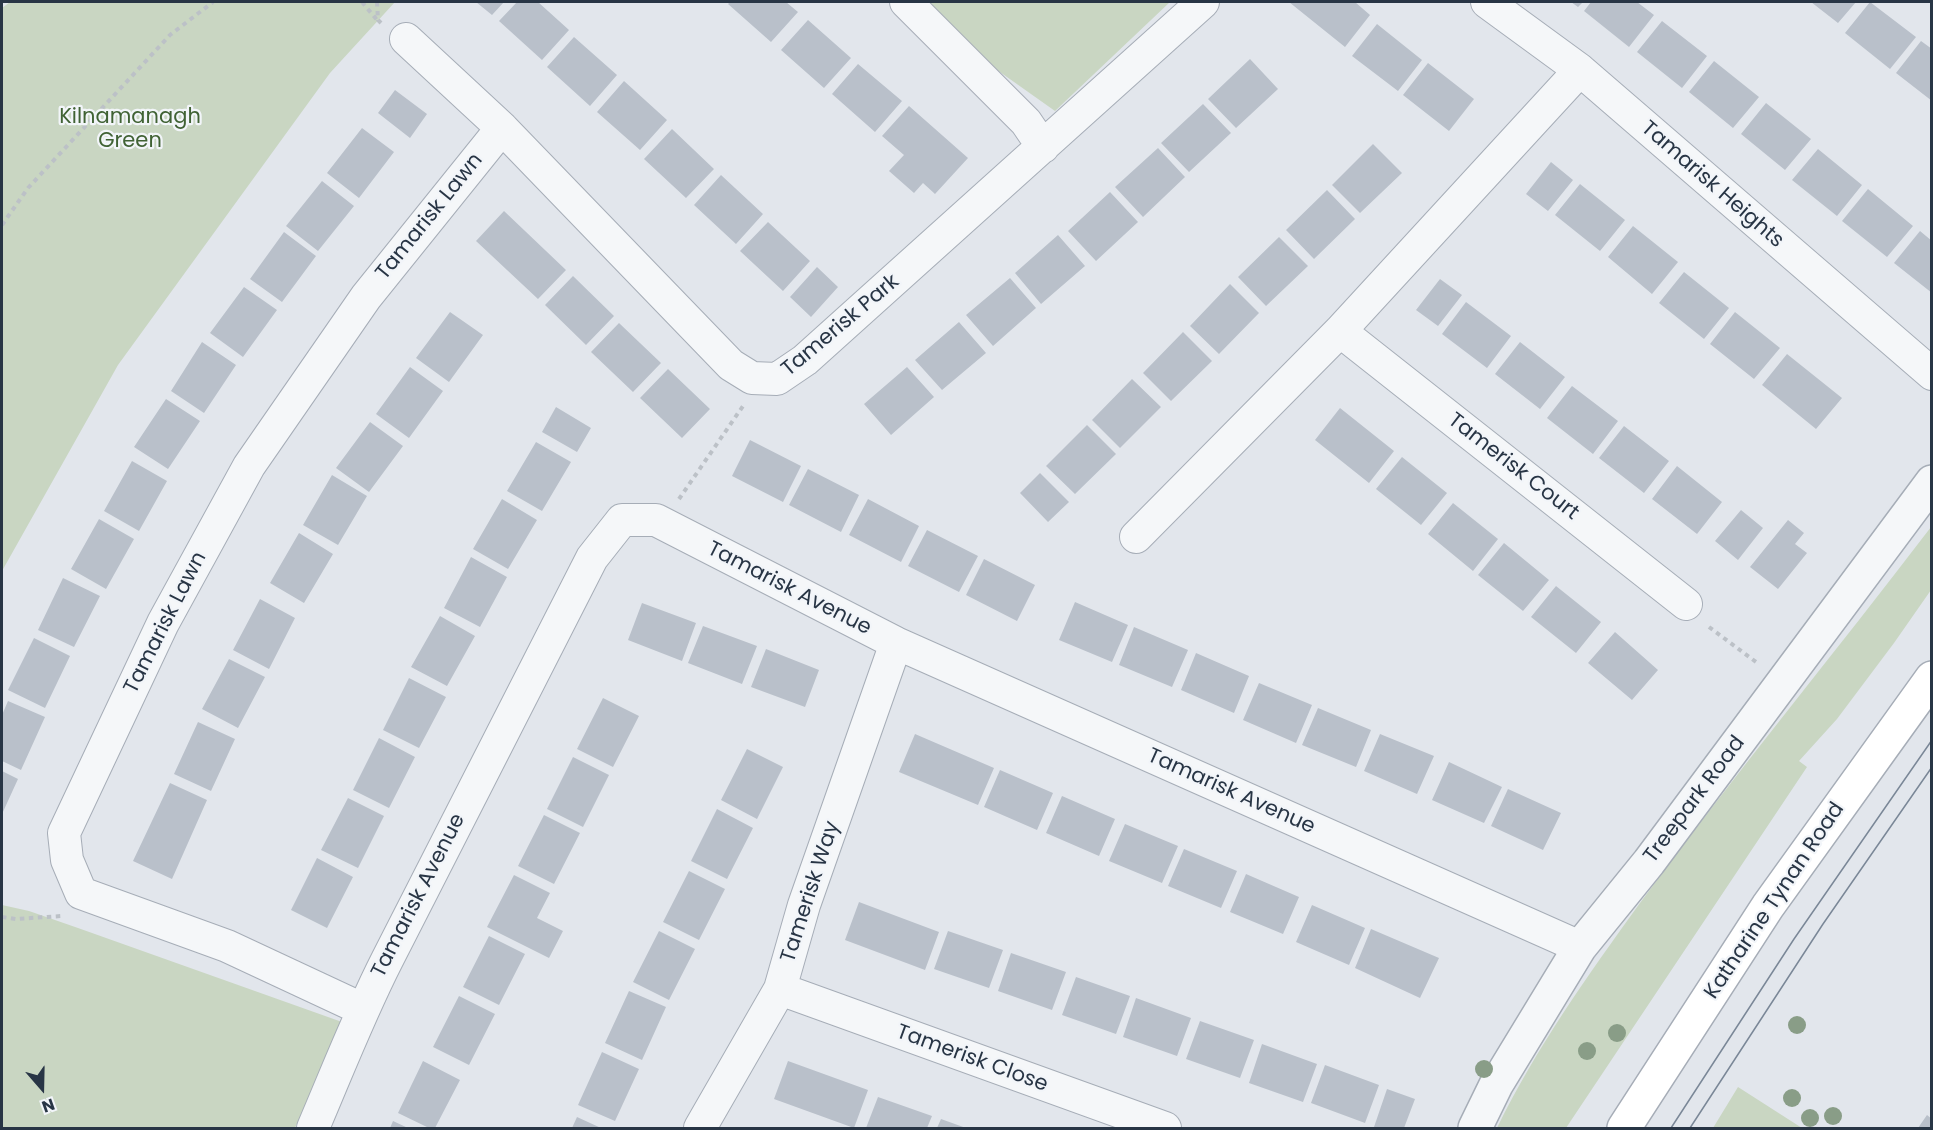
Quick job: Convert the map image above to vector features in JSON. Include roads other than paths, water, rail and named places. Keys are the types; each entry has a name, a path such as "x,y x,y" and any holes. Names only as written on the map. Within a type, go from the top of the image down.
{"main road":[{"name":"Katharine Tynan Road","path":"1623,1128 1768,906 1932,678"}],"street":[{"path":"906,2 1022,118 1043,147"},
{"name":"Tamerisk Park","path":"406,39 502,128 731,365 752,378 777,379 805,360 1203,2"},
{"name":"Tamarisk Heights","path":"1487,2 1580,70 1932,375"},
{"path":"1136,537 1340,331 1580,70"},
{"name":"Tamarisk Lawn","path":"362,1009 228,946 81,892 67,860 64,832 163,623 249,466 366,297 502,128"},
{"name":"Tamerisk Court","path":"1340,331 1686,604"},
{"name":"Treepark Road","path":"1475,1128 1496,1085 1580,947 1649,862 1932,482"},
{"name":"Tamarisk Avenue","path":"313,1128 343,1060 362,1009 592,558 622,520 656,520 896,643 1580,947"},
{"name":"Tamerisk Way","path":"700,1128 780,990 804,905 896,643"},
{"name":"Tamerisk Close","path":"780,990 1165,1128"}],"tram line":[{"path":"1671,1128 1794,939 1932,740"},
{"path":"1690,1128 1823,924 1932,767"}],"park label":[{"name":"Kilnamanagh Green","path":"130,130"}]}
